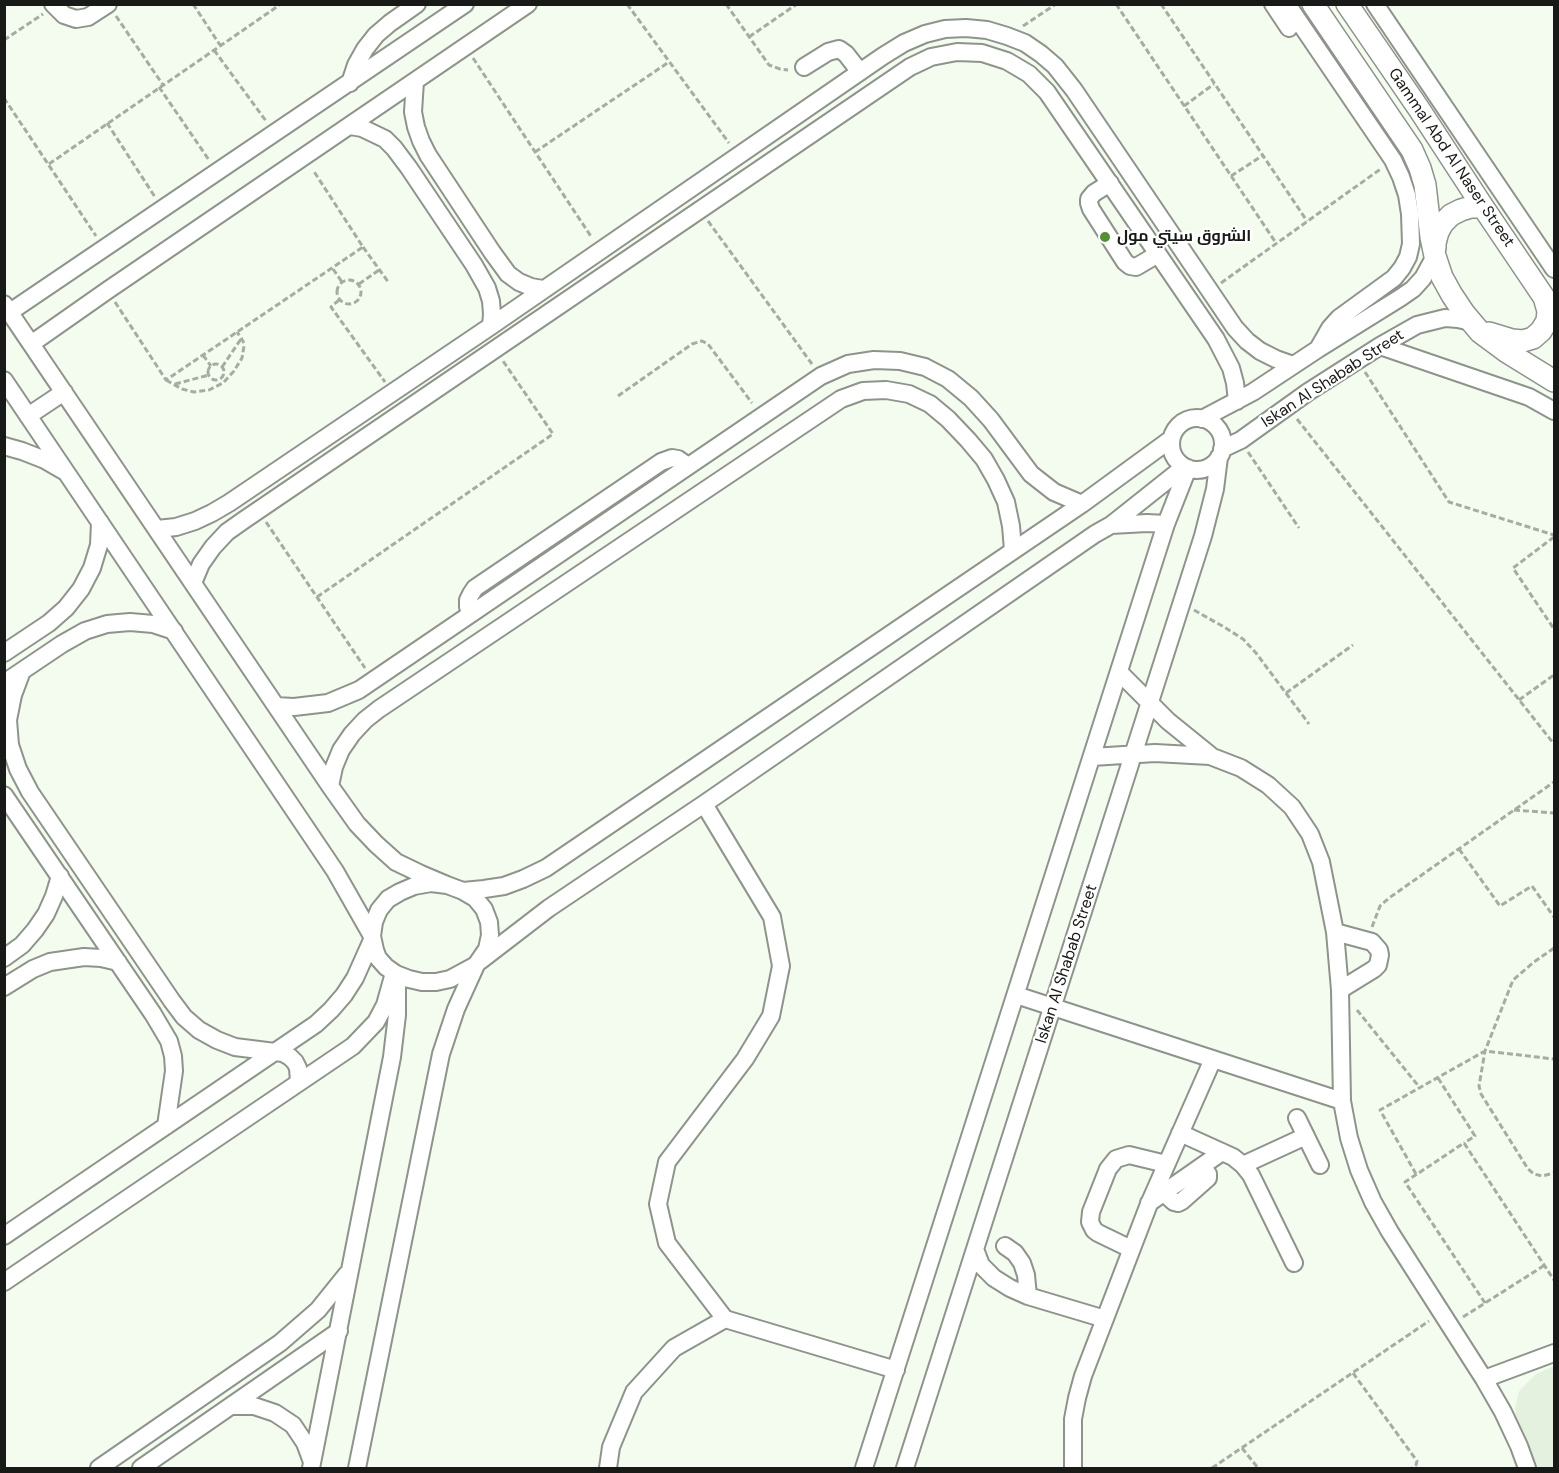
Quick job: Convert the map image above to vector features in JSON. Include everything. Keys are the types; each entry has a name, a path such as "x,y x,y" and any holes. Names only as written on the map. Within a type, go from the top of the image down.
{"main road":[{"name":"Gammal Abd Al Naser Street","path":"1312,4 1412,150 1425,185 1431,237 1436,256 1442,277 1452,295 1480,332 1554,381"},
{"name":"Gammal Abd Al Naser Street","path":"1347,4 1549,304"},
{"path":"1420,168 1427,169 1436,166 1443,160 1447,151"},
{"path":"1436,256 1437,232 1443,223 1451,215 1461,210 1483,207"},
{"path":"1480,332 1512,340 1523,341 1533,338 1547,321 1549,304"}],"street":[{"path":"55,5 64,15 76,19 88,17 108,4"},
{"path":"350,83 364,49 376,34 417,4"},
{"path":"357,1468 441,1054 456,1009 487,949 490,935 489,922 484,909 475,898 396,862 357,824 7,308 105,249 465,4"},
{"path":"31,344 528,4"},
{"path":"1273,4 1345,110 1353,112 1359,110"},
{"path":"1287,4 1393,160 1407,195 1411,231 1411,244 1402,268 1394,278 1339,318 1330,328 1318,349"},
{"path":"1375,4 1554,268"},
{"path":"157,529 195,521 229,503 860,72 904,43 945,29 987,30 1007,36 1025,43 1055,66 1074,90 1235,328 1260,351 1293,366"},
{"path":"804,67 831,50 839,50 846,54 860,72"},
{"path":"193,583 201,564 227,532 910,67 931,57 957,52 982,53 1007,61 1029,74 1047,92 1216,339 1231,368 1237,401"},
{"path":"415,81 413,97 416,127 428,155 508,274 519,282 543,289"},
{"path":"350,126 368,131 385,140 409,168 488,288 491,301 491,326"},
{"path":"1110,183 1091,196 1089,203 1125,262 1136,267 1158,254"},
{"name":"Iskan Al Shabab Street","path":"1202,419 1237,401 1413,290 1436,256"},
{"path":"1386,307 1398,317 1403,333"},
{"name":"Iskan Al Shabab Street","path":"905,1468 1182,603 1211,507 1220,453 1287,406 1417,325 1444,318 1458,319 1471,322 1480,332"},
{"path":"1380,346 1528,397 1547,405 1554,411"},
{"path":"276,706 294,707 328,703 359,690 821,376 848,364 874,360 900,361 925,367 948,380 971,398 991,420 1031,474 1054,492 1082,504"},
{"path":"4,380 10,399 28,416 67,472 335,871 372,938 378,958 395,973 409,980 422,982 450,979 478,963 549,909 1111,525 1186,467"},
{"path":"330,786 341,750 365,720 841,399 863,391 886,390 909,394 930,404 969,440 984,459 1006,502 1013,550"},
{"path":"28,416 64,392"},
{"path":"1202,419 1215,427 1222,441 1220,453 1214,463 1200,470 1186,467 1178,462 1173,455 1171,439 1179,425 1186,421 1202,419"},
{"path":"4,1236 316,1024 344,995 355,978 372,938 376,916 388,899 414,886 431,883 455,888 484,890 504,886 546,868 1082,504 1171,439"},
{"path":"4,446 45,460 67,472"},
{"path":"864,1468 1186,467"},
{"path":"4,653 48,623 66,608 81,589 92,568 99,545 100,522"},
{"path":"1111,525 1166,524"},
{"path":"4,683 62,644 85,631 107,624 130,622 153,624 174,631"},
{"path":"48,623 57,628 62,644"},
{"path":"22,671 13,695 8,720 10,745 18,769 172,1001 184,1017 199,1030 217,1040 235,1047 276,1052 290,1057 295,1062 300,1075 299,1082"},
{"path":"1119,672 1175,727 1210,756"},
{"path":"1092,757 1177,753 1210,756 1241,768 1268,785 1292,807 1310,834 1321,862 1335,932 1340,990 1342,1101 1348,1138 1373,1202 1484,1379 1503,1412 1527,1468"},
{"path":"24,781 10,783 4,793 169,1041 173,1056 173,1079 166,1126"},
{"path":"704,804 772,917 781,966 771,1016 745,1059 667,1162 658,1204 667,1242 725,1319 896,1370"},
{"path":"20,977 19,966 16,962 6,958 22,945 46,914 60,876"},
{"path":"1335,932 1372,942 1380,955 1378,965 1374,969 1340,990"},
{"path":"4,987 33,969 67,959 101,958 118,962"},
{"path":"4,1282 353,1046 376,1022 386,1005 395,973"},
{"path":"312,1466 395,1036 398,995 395,973"},
{"path":"1016,995 1342,1101"},
{"path":"153,1014 164,1012 172,1001"},
{"path":"1073,1468 1073,1419 1083,1376 1149,1204 1213,1059"},
{"path":"1297,1118 1320,1165"},
{"path":"1180,1133 1233,1157 1243,1165 1251,1175 1294,1263"},
{"path":"1243,1165 1306,1136"},
{"path":"1149,1204 1222,1152"},
{"path":"1131,1249 1098,1233 1090,1221 1091,1212 1108,1169 1116,1159 1129,1155 1166,1164"},
{"path":"1005,1246 1015,1253 1022,1263 1028,1296"},
{"path":"975,1250 981,1265 994,1278 1010,1288 1028,1296 1105,1319"},
{"path":"99,1468 300,1327 329,1297 349,1271"},
{"path":"608,1468 611,1447 634,1392 674,1348 725,1319"},
{"path":"141,1468 339,1331"},
{"path":"1484,1379 1554,1353"},
{"path":"256,1360 266,1365 270,1380"},
{"path":"232,1406 254,1406 275,1413 293,1425 305,1443 312,1466"}],"path":[{"path":"108,4 217,172"},
{"path":"193,4 220,46"},
{"path":"49,164 281,4"},
{"path":"627,4 738,156"},
{"path":"749,37 797,4"},
{"path":"1007,36 1056,4"},
{"path":"1116,4 1276,243"},
{"path":"1161,4 1307,221"},
{"path":"4,40 55,5"},
{"path":"727,5 769,65 793,70 804,67"},
{"path":"466,47 600,250"},
{"path":"214,50 275,134"},
{"path":"535,152 669,62"},
{"path":"1184,106 1214,83"},
{"path":"4,98 105,249"},
{"path":"107,123 163,209"},
{"path":"1231,176 1263,155"},
{"path":"305,157 388,283"},
{"path":"1210,291 1393,160"},
{"path":"700,210 821,376"},
{"path":"166,380 363,247"},
{"path":"332,268 342,282"},
{"path":"360,284 379,270"},
{"path":"339,300 337,290 342,282 351,280 360,284"},
{"path":"339,300 348,304 357,302 362,294 360,284"},
{"path":"108,291 166,380 182,389 194,392 209,390 223,383 242,358 244,346 237,332"},
{"path":"339,300 331,307 393,393"},
{"path":"222,367 242,338"},
{"path":"618,396 692,344 702,341 708,344 761,416"},
{"path":"317,597 553,434 495,350"},
{"path":"203,355 211,366"},
{"path":"1358,360 1449,502 1554,536"},
{"path":"215,364 222,367 224,371 220,378 214,379 209,375 208,370 211,366 215,364"},
{"path":"173,384 209,375"},
{"path":"220,378 223,383"},
{"path":"1287,406 1554,744"},
{"path":"1241,440 1299,528"},
{"path":"258,511 374,680"},
{"path":"1554,536 1513,568 1554,629"},
{"path":"1182,603 1243,639 1309,724"},
{"path":"1548,620 1554,615"},
{"path":"1286,693 1353,645"},
{"path":"1519,700 1554,675"},
{"path":"1367,940 1380,906 1554,782"},
{"path":"1514,810 1554,813"},
{"path":"1459,849 1500,906 1532,886 1554,917"},
{"path":"1554,948 1514,980 1485,1051 1479,1086 1481,1094 1528,1170 1542,1176 1554,1173"},
{"path":"1340,990 1420,1088"},
{"path":"1416,1174 1380,1110 1485,1051 1554,1059"},
{"path":"1438,1078 1475,1136 1405,1182 1485,1303"},
{"path":"1464,1143 1554,1280"},
{"path":"1212,1468 1353,1372 1446,1319 1485,1303 1545,1265"},
{"path":"1353,1372 1417,1461 1412,1468"},
{"path":"1242,1448 1258,1468"}],"shaded area":[{"path":"1554,1366 1554,1468 1535,1468 1517,1424 1515,1408 1519,1391 1536,1374"}],"place":[{"name":"الشروق سيتي مول","path":"1105,237"}]}
